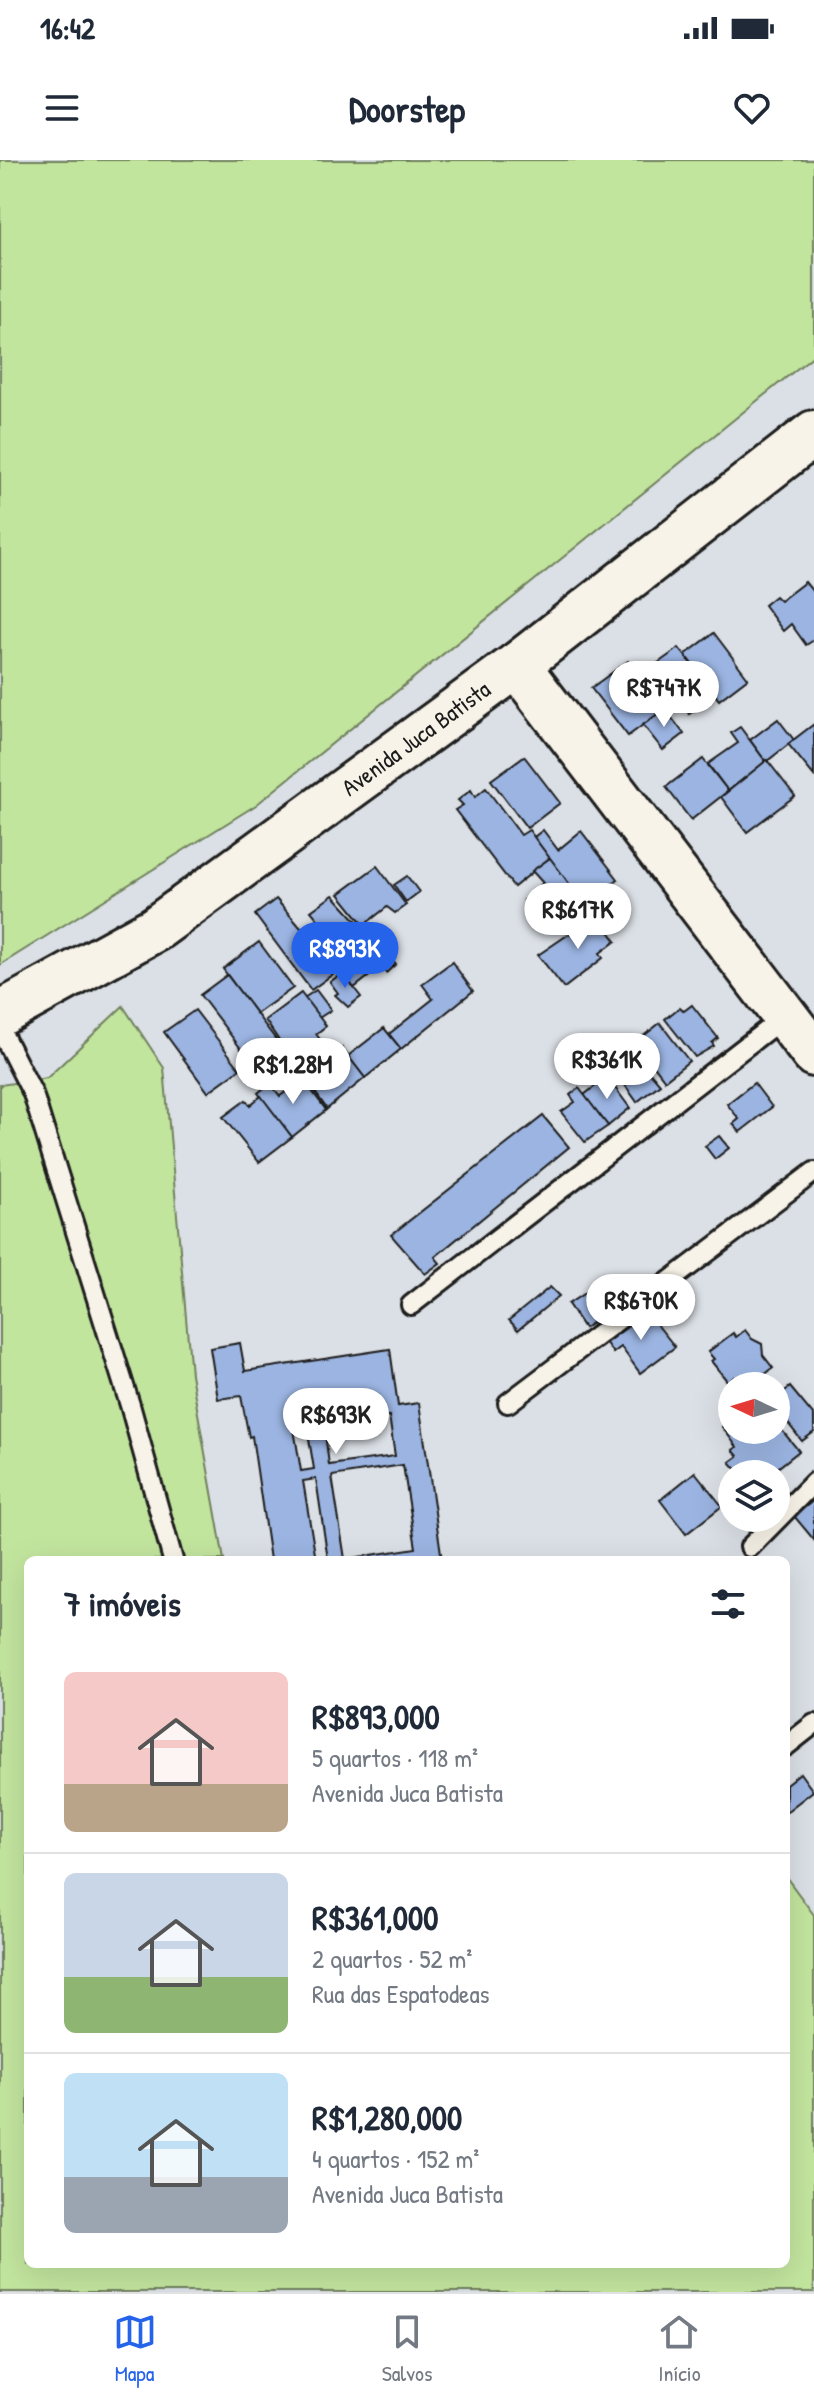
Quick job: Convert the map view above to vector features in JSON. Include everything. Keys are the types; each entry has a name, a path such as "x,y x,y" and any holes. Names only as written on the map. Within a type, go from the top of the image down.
{"main road":[{"name":"Avenida Juca Batista","path":"0,1014 155,929 517,665 814,433"},
{"path":"517,665 814,1054"}],"lane":[{"path":"411,1305 785,1016"},
{"path":"0,1029 33,1094 130,1405 172,1556"},
{"path":"508,1403 814,1172"},
{"path":"750,1547 814,1482"},
{"path":"790,1743 814,1724"}],"green space":[{"path":"0,160 814,160 814,355 256,805 0,965"},
{"path":"123,1006 164,1068 191,1374 223,1556 24,1556 24,2268 790,2268 790,1882 814,1915 814,2292 0,2292 0,1085 47,1078"}],"building":[{"path":"805,582 814,593 814,640 806,645 791,624 783,631 764,605 775,596 780,601"},
{"path":"714,633 748,678 719,700 685,655"},
{"path":"679,648 716,695 689,714 675,693 661,703 640,676"},
{"path":"628,661 662,704 656,709 658,714 628,736 591,688"},
{"path":"665,709 684,734 663,750 643,725"},
{"path":"778,719 794,740 766,762 750,740"},
{"path":"814,724 814,776 788,744"},
{"path":"740,727 766,762 728,791 708,764 738,743 731,733"},
{"path":"524,756 560,803 527,828 491,780"},
{"path":"703,759 728,791 691,820 666,787"},
{"path":"767,760 795,796 747,832 721,797"},
{"path":"486,788 521,835 529,830 550,858 514,887 455,810 463,805 458,800 471,790 475,797"},
{"path":"543,830 558,850 581,831 618,879 585,905 534,837"},
{"path":"550,858 585,905 569,918 566,914 546,928 524,900 543,883 532,871"},
{"path":"377,866 406,905 395,913 387,907 364,925 339,894"},
{"path":"407,876 419,892 406,902 394,885"},
{"path":"333,895 396,964 386,973 381,967 354,988 344,975 355,963 311,911"},
{"path":"276,899 325,956 321,958 333,974 311,990 255,915"},
{"path":"597,915 616,941 600,953 603,958 564,988 538,955"},
{"path":"259,942 293,988 256,1014 223,969"},
{"path":"452,962 473,991 401,1049 389,1034 433,999 422,984"},
{"path":"342,973 361,997 348,1007 335,995 338,993 330,982"},
{"path":"227,975 280,1045 257,1062 245,1047 242,1050 200,995"},
{"path":"316,990 331,1010 319,1018 304,998"},
{"path":"301,993 326,1026 316,1034 332,1055 303,1076 265,1020"},
{"path":"692,1005 718,1038 712,1043 714,1046 695,1057 665,1019 680,1007 684,1011"},
{"path":"195,1010 240,1069 208,1092 164,1032"},
{"path":"660,1023 689,1061 665,1080 636,1042"},
{"path":"384,1028 401,1049 365,1078 348,1056"},
{"path":"342,1048 365,1078 327,1109 315,1092 332,1079 320,1064"},
{"path":"629,1048 660,1084 637,1102 610,1064"},
{"path":"607,1077 630,1108 608,1126 584,1095"},
{"path":"303,1079 326,1110 292,1137 258,1093 270,1083 280,1096"},
{"path":"754,1083 772,1107 740,1132 733,1124 739,1119 727,1104"},
{"path":"579,1088 608,1126 585,1142 561,1112 575,1102 570,1095"},
{"path":"261,1096 292,1137 259,1162 223,1117 246,1100 250,1105"},
{"path":"543,1116 569,1147 435,1257 440,1263 425,1274 391,1235"},
{"path":"719,1136 729,1148 715,1159 705,1146"},
{"path":"550,1287 559,1296 518,1330 509,1320"},
{"path":"591,1289 607,1313 584,1328 568,1304"},
{"path":"647,1312 675,1347 640,1373 621,1347 613,1353 603,1339 620,1332"},
{"path":"745,1330 752,1339 762,1344 763,1355 773,1368 768,1372 720,1372 708,1352 733,1333 736,1337"},
{"path":"240,1343 245,1371 390,1349 398,1406 419,1403 441,1556 364,1556 416,1548 403,1465 332,1476 345,1556 327,1556 316,1479 303,1481 315,1556 269,1556 252,1436 249,1437 241,1396 218,1399 210,1348","holes":["389,1416 395,1456 329,1465 324,1425","307,1427 314,1469 301,1471 294,1429"]},
{"path":"790,1387 814,1416 814,1432 802,1441 790,1426"},
{"path":"790,1440 799,1451 788,1460 733,1460 738,1456 733,1450 737,1447 735,1444 790,1444"},
{"path":"695,1472 718,1501 718,1509 686,1534 660,1500"},
{"path":"814,1500 814,1540 794,1516"},
{"path":"800,1773 813,1791 790,1809 790,1781"}]}
